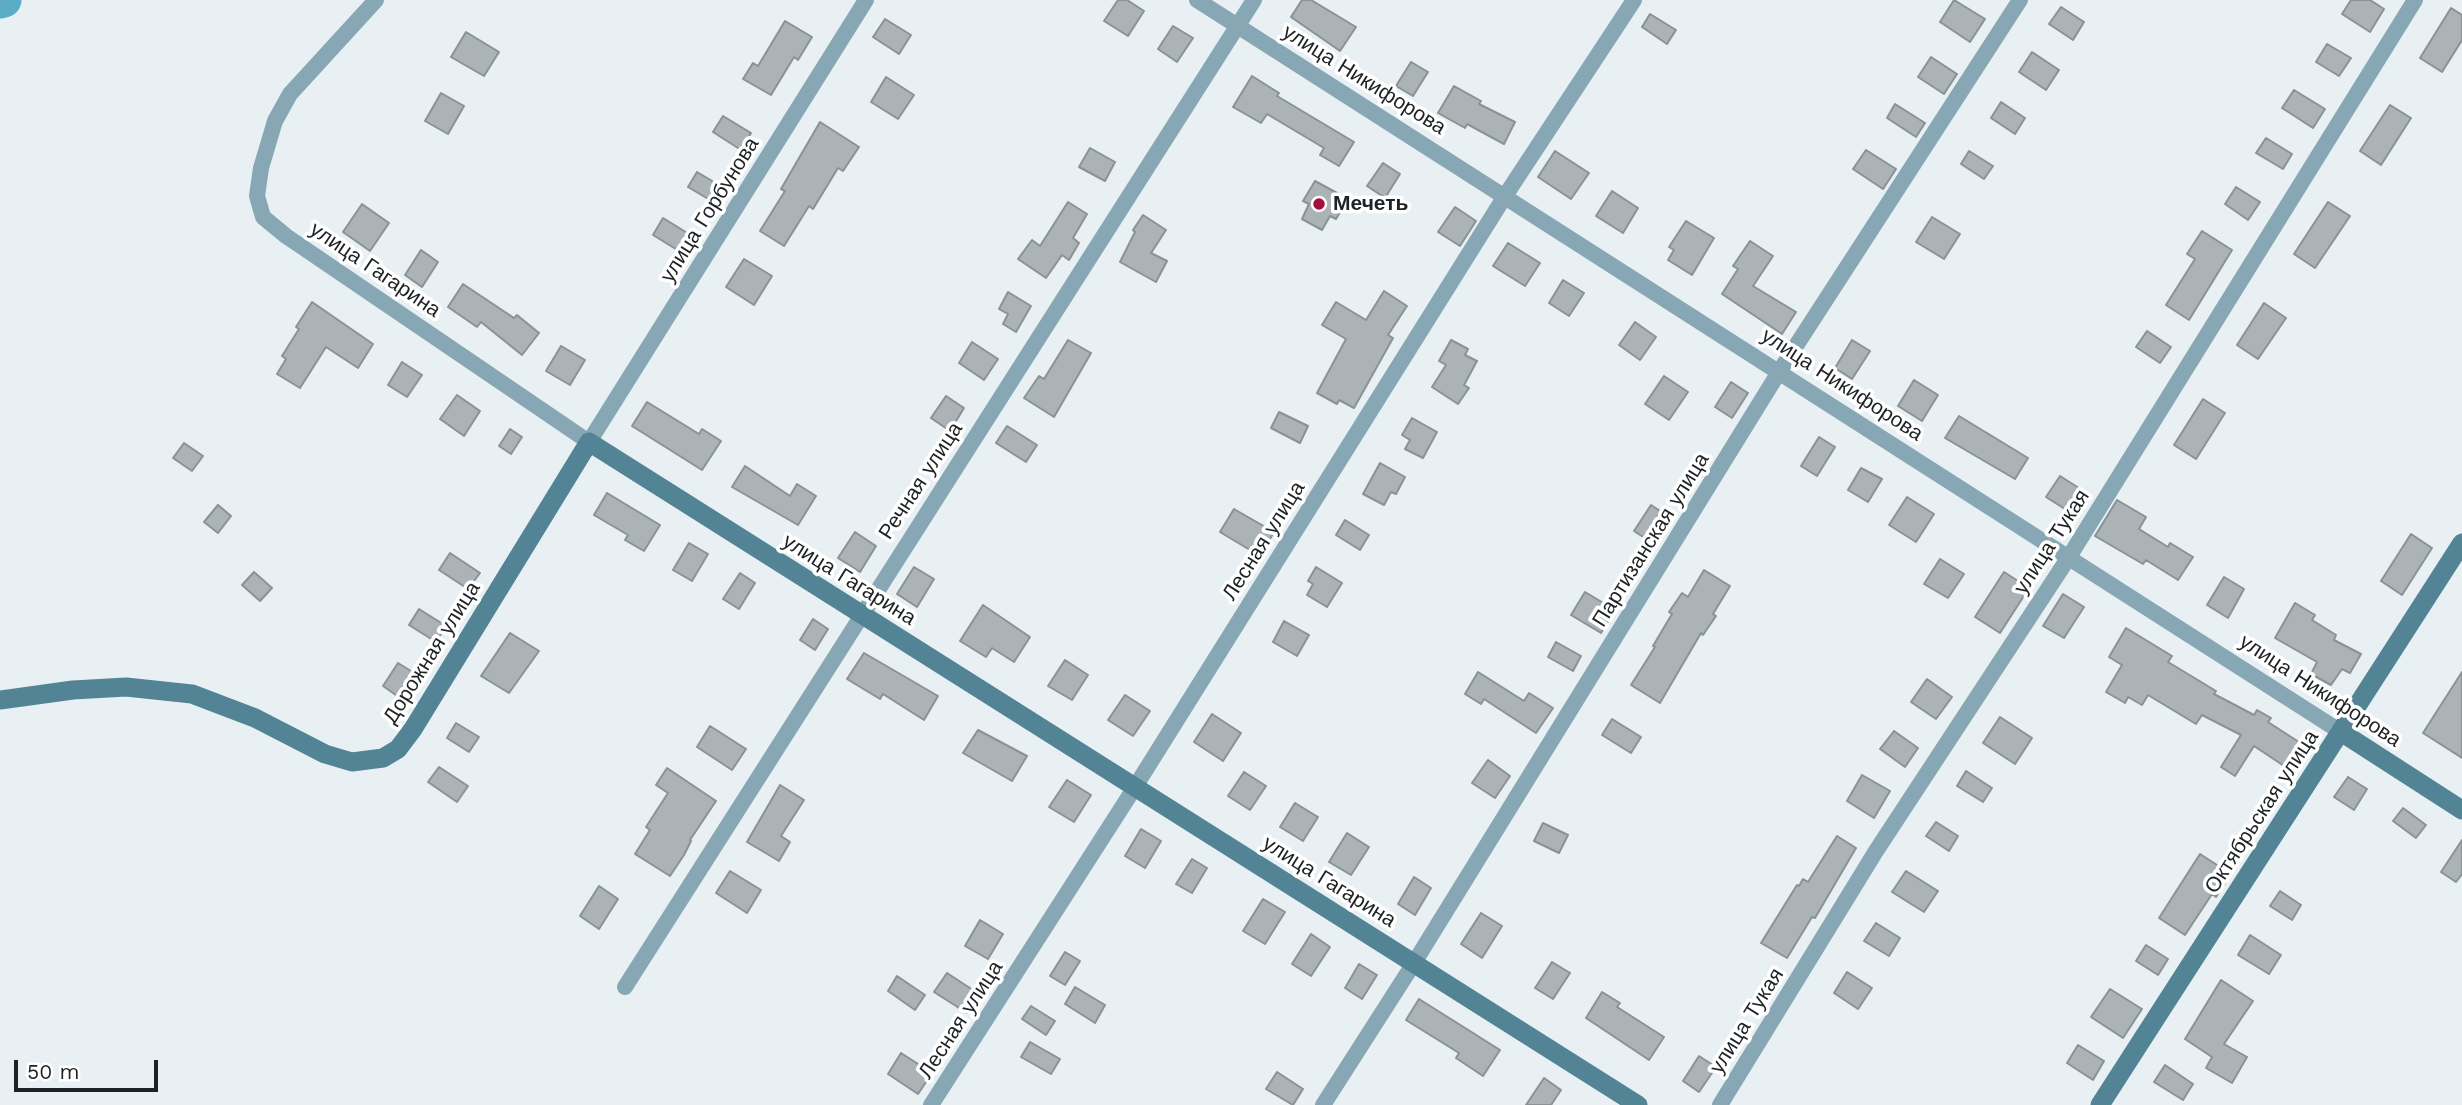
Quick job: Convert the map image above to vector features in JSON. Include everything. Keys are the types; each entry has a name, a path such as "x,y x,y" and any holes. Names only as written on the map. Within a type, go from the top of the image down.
{"main road":[{"name":"улица Гагарина","path":"589,442 1638,1105"},
{"name":"Дорожная улица","path":"0,700 73,690 126,687 192,694 255,718 325,754 352,762 383,758 398,749 413,729 589,442"},
{"name":"Октябрьская улица","path":"2101,1105 2462,543"},
{"name":"улица Никифорова","path":"2340,732 2462,810"}],"street":[{"name":"улица Гагарина","path":"376,0 289,94 275,121 261,168 257,196 263,217 286,236 589,442"},
{"name":"улица Горбунова","path":"589,442 866,0"},
{"name":"улица Никифорова","path":"1197,0 2340,732"},
{"name":"Речная улица","path":"625,987 1254,0"},
{"name":"Лесная улица","path":"931,1105 1135,787 1505,196 1634,0"},
{"name":"Партизанская улица","path":"1323,1105 1780,372 2020,0"},
{"name":"улица Тукая","path":"1720,1105 1876,851 2068,557 2415,0"}],"building":[{"path":"1118,0 1127,0 1144,11 1128,36 1104,21"},
{"path":"1302,0 1311,0 1356,27 1340,51 1291,17"},
{"path":"1954,0 1985,19 1970,42 1940,22"},
{"path":"2351,0 2370,0 2384,9 2370,32 2342,14"},
{"path":"2061,7 2084,22 2073,40 2049,24"},
{"path":"2451,8 2462,15 2462,40 2442,72 2420,58"},
{"path":"1650,14 1676,30 1667,44 1642,27"},
{"path":"885,19 911,35 899,54 873,37"},
{"path":"785,21 812,37 798,60 794,57 771,95 743,79 753,63 758,66"},
{"path":"1173,26 1193,38 1177,62 1158,49"},
{"path":"466,32 499,52 484,76 451,57"},
{"path":"2327,44 2351,58 2339,76 2316,62"},
{"path":"2032,52 2059,70 2046,90 2019,72"},
{"path":"1931,57 1957,74 1944,94 1918,77"},
{"path":"1411,62 1428,72 1413,96 1396,86"},
{"path":"1252,76 1279,93 1277,96 1354,142 1339,166 1320,155 1324,148 1267,114 1261,123 1233,107"},
{"path":"886,77 914,95 898,119 871,102"},
{"path":"1454,86 1481,101 1479,104 1515,122 1504,144 1467,124 1465,128 1438,113"},
{"path":"2294,90 2325,109 2313,128 2282,108"},
{"path":"441,93 464,106 448,134 425,121"},
{"path":"2001,102 2025,118 2015,134 1991,118"},
{"path":"1895,104 1925,123 1916,137 1887,118"},
{"path":"2390,105 2411,118 2381,165 2360,151"},
{"path":"723,116 751,133 741,150 713,132"},
{"path":"820,122 859,147 843,171 838,168 813,209 809,206 784,246 760,231 785,191 781,189"},
{"path":"2266,138 2292,154 2283,169 2256,153"},
{"path":"1090,148 1115,162 1105,181 1079,167"},
{"path":"1866,150 1896,169 1883,189 1853,169"},
{"path":"1555,151 1589,173 1571,199 1538,177"},
{"path":"1969,151 1993,166 1984,179 1961,164"},
{"path":"1383,163 1400,174 1385,198 1367,186"},
{"path":"697,172 719,185 710,200 688,187"},
{"path":"1315,181 1348,199 1336,219 1330,216 1322,230 1302,219 1309,204 1303,201"},
{"path":"2236,187 2260,202 2248,220 2225,204"},
{"path":"1612,191 1638,208 1623,233 1596,216"},
{"path":"1068,202 1087,214 1073,238 1079,243 1069,260 1062,255 1046,278 1018,259 1032,240 1040,246"},
{"path":"2328,202 2350,216 2315,268 2294,254"},
{"path":"362,204 389,223 370,251 343,232"},
{"path":"1455,207 1476,221 1460,246 1438,232"},
{"path":"1143,215 1166,230 1151,253 1167,261 1156,282 1120,262 1135,232 1133,230"},
{"path":"1932,217 1960,234 1944,259 1916,242"},
{"path":"663,218 689,234 679,251 653,235"},
{"path":"1686,221 1714,238 1692,275 1668,260 1674,250 1669,247"},
{"path":"2202,231 2232,250 2189,320 2166,305 2195,259 2187,254"},
{"path":"1750,241 1773,256 1753,286 1796,312 1782,334 1722,294 1738,269 1733,266"},
{"path":"1508,243 1540,263 1525,286 1493,266"},
{"path":"421,250 438,262 422,287 405,275"},
{"path":"744,259 772,276 754,305 726,287"},
{"path":"1563,280 1584,293 1569,316 1549,303"},
{"path":"463,284 514,318 517,315 539,333 522,355 481,322 477,327 448,307"},
{"path":"1384,291 1407,306 1388,335 1393,338 1354,408 1339,400 1337,404 1317,393 1346,339 1322,325 1336,302 1366,320"},
{"path":"1008,292 1031,306 1016,332 1003,324 1008,314 999,309"},
{"path":"312,302 373,344 358,368 326,347 300,388 277,374 286,359 282,356 299,329 296,327"},
{"path":"2264,303 2286,318 2258,359 2237,345"},
{"path":"1635,322 1656,337 1640,360 1619,345"},
{"path":"2147,331 2171,347 2160,363 2136,347"},
{"path":"1068,340 1091,353 1054,417 1024,398 1039,376 1044,379"},
{"path":"1451,340 1468,349 1465,355 1477,361 1464,385 1469,388 1458,404 1432,387 1446,365 1439,361"},
{"path":"1852,340 1870,351 1852,379 1835,368"},
{"path":"972,342 998,359 984,380 959,363"},
{"path":"561,346 585,360 570,385 546,371"},
{"path":"402,362 422,375 407,397 388,385"},
{"path":"1664,376 1688,392 1669,420 1645,404"},
{"path":"1914,380 1938,395 1922,421 1898,406"},
{"path":"1731,382 1748,393 1732,418 1715,407"},
{"path":"457,395 480,411 464,436 440,419"},
{"path":"946,396 964,408 950,431 931,418"},
{"path":"2203,399 2225,413 2196,459 2174,445"},
{"path":"647,402 699,434 702,429 721,441 702,470 632,426"},
{"path":"1279,412 1308,426 1300,443 1271,428"},
{"path":"1959,416 2028,458 2015,479 1945,438"},
{"path":"1412,418 1437,432 1423,458 1405,449 1410,440 1402,435"},
{"path":"1007,426 1037,445 1026,462 996,443"},
{"path":"510,429 522,437 511,454 499,446"},
{"path":"1819,437 1835,447 1817,476 1801,466"},
{"path":"184,443 203,456 192,471 173,458"},
{"path":"1380,463 1405,477 1396,494 1391,492 1384,505 1363,494"},
{"path":"745,466 790,496 797,484 816,496 798,525 732,487"},
{"path":"1861,468 1882,479 1868,502 1848,490"},
{"path":"2060,476 2082,490 2068,511 2046,497"},
{"path":"607,493 660,525 644,551 625,540 628,535 594,515"},
{"path":"1907,497 1934,514 1916,542 1889,525"},
{"path":"2117,500 2146,517 2139,529 2168,547 2170,543 2193,557 2178,580 2146,560 2143,564 2095,536"},
{"path":"218,505 231,516 218,533 204,522"},
{"path":"1651,505 1671,518 1654,544 1634,531"},
{"path":"1234,509 1274,532 1260,556 1220,532"},
{"path":"1345,520 1369,535 1360,550 1336,535"},
{"path":"855,532 876,546 860,572 838,558"},
{"path":"2411,534 2432,548 2402,595 2381,581"},
{"path":"689,543 708,554 692,581 673,570"},
{"path":"450,553 480,573 468,589 439,570"},
{"path":"1940,559 1964,574 1948,598 1924,584"},
{"path":"914,567 934,579 917,607 897,594"},
{"path":"1316,567 1342,583 1327,607 1307,595 1313,584 1308,581"},
{"path":"1704,570 1730,586 1713,614 1716,616 1703,635 1701,633 1660,703 1631,685 1655,647 1653,646 1672,614 1669,612 1682,593 1688,597"},
{"path":"254,572 272,588 260,601 242,585"},
{"path":"2004,572 2029,588 2000,633 1975,617"},
{"path":"740,573 755,583 739,609 723,599"},
{"path":"2224,577 2244,589 2228,618 2207,605"},
{"path":"1585,592 1615,610 1601,633 1571,615"},
{"path":"2063,594 2084,607 2064,638 2043,626"},
{"path":"2295,603 2315,615 2312,620 2336,635 2334,640 2361,654 2350,673 2342,669 2331,685 2311,674 2317,662 2275,638"},
{"path":"983,605 1030,637 1014,662 992,648 986,657 960,641"},
{"path":"419,609 446,626 436,642 409,625"},
{"path":"813,619 828,629 815,650 800,640"},
{"path":"1284,621 1309,635 1297,656 1273,642"},
{"path":"2126,628 2172,656 2168,662 2216,691 2214,694 2254,715 2257,710 2271,718 2268,722 2302,744 2287,768 2254,746 2235,776 2221,767 2241,735 2202,715 2196,724 2148,695 2142,705 2128,697 2125,703 2106,692 2122,665 2109,657"},
{"path":"510,633 539,651 509,693 481,676"},
{"path":"1556,642 1581,656 1573,671 1548,657"},
{"path":"864,653 938,696 924,720 883,694 880,699 847,679"},
{"path":"1065,660 1088,675 1072,700 1048,686"},
{"path":"398,663 419,676 403,700 383,686"},
{"path":"1478,672 1524,701 1529,693 1553,708 1536,733 1484,699 1481,704 1465,694"},
{"path":"2462,672 2462,758 2423,733"},
{"path":"1927,679 1952,697 1936,719 1911,702"},
{"path":"1125,695 1150,711 1133,736 1108,720"},
{"path":"1212,714 1241,733 1223,761 1194,742"},
{"path":"2000,717 2032,738 2015,764 1983,743"},
{"path":"1612,719 1641,737 1631,753 1602,735"},
{"path":"456,723 479,737 469,752 447,738"},
{"path":"710,726 746,749 732,770 697,747"},
{"path":"978,730 1027,756 1012,781 963,753"},
{"path":"1894,731 1918,748 1905,767 1880,749"},
{"path":"1488,760 1510,776 1495,798 1472,783"},
{"path":"439,767 468,786 457,802 428,782"},
{"path":"667,768 716,801 670,876 635,854 650,830 646,827 668,793 656,785"},
{"path":"1966,771 1992,788 1983,802 1957,786"},
{"path":"1244,772 1266,786 1250,810 1228,796"},
{"path":"1862,775 1890,791 1874,818 1847,801"},
{"path":"2348,777 2367,789 2354,810 2334,797"},
{"path":"1067,780 1091,795 1074,822 1049,807"},
{"path":"780,785 804,800 781,836 790,842 779,861 747,842"},
{"path":"1295,803 1318,817 1303,841 1280,827"},
{"path":"2403,808 2426,825 2416,838 2393,821"},
{"path":"1936,822 1958,836 1949,851 1926,836"},
{"path":"1543,823 1568,835 1559,853 1534,841"},
{"path":"1141,829 1161,841 1145,868 1125,856"},
{"path":"1347,833 1369,847 1351,875 1329,862"},
{"path":"1837,836 1856,848 1815,918 1812,917 1787,958 1761,943 1797,885 1799,886 1803,879 1808,882"},
{"path":"2462,840 2462,874 2456,882 2441,872"},
{"path":"2200,854 2231,874 2216,897 2212,894 2185,935 2159,918"},
{"path":"1192,859 1207,868 1192,893 1176,884"},
{"path":"730,871 761,890 747,913 716,893"},
{"path":"1906,871 1938,891 1924,912 1892,892"},
{"path":"1414,877 1431,888 1415,915 1398,904"},
{"path":"599,886 618,899 599,929 580,916"},
{"path":"2280,891 2301,905 2292,920 2270,906"},
{"path":"1263,899 1285,912 1265,944 1243,931"},
{"path":"1481,913 1502,926 1482,958 1461,944"},
{"path":"980,920 1003,934 988,959 965,946"},
{"path":"1876,923 1900,938 1889,956 1864,941"},
{"path":"1311,934 1330,947 1311,976 1292,964"},
{"path":"2250,935 2281,955 2269,974 2238,955"},
{"path":"2146,945 2168,959 2158,975 2136,961"},
{"path":"1065,952 1080,961 1065,985 1050,976"},
{"path":"1552,962 1570,973 1553,999 1535,988"},
{"path":"1359,964 1377,975 1362,999 1345,988"},
{"path":"1847,972 1872,988 1858,1009 1834,993"},
{"path":"947,973 979,994 967,1013 934,992"},
{"path":"897,976 925,995 915,1010 888,991"},
{"path":"2221,980 2253,1001 2224,1044 2247,1057 2232,1083 2206,1068 2212,1057 2185,1039"},
{"path":"1075,987 1105,1005 1095,1023 1065,1004"},
{"path":"2110,989 2142,1009 2123,1038 2091,1017"},
{"path":"1602,992 1620,1003 1617,1007 1664,1037 1649,1060 1586,1018"},
{"path":"1419,999 1500,1050 1483,1076 1456,1058 1459,1053 1406,1020"},
{"path":"1031,1006 1055,1021 1046,1035 1022,1019"},
{"path":"1030,1042 1060,1059 1051,1074 1021,1057"},
{"path":"2078,1045 2104,1061 2093,1080 2067,1063"},
{"path":"901,1053 932,1073 918,1094 888,1074"},
{"path":"1699,1056 1716,1067 1699,1092 1683,1081"},
{"path":"2165,1065 2193,1084 2183,1100 2154,1082"},
{"path":"1277,1072 1303,1089 1293,1105 1266,1089"},
{"path":"1544,1078 1561,1090 1551,1105 1526,1105"}],"waterway":[{"path":"0,1 4,0"}],"place":[{"name":"Мечеть","path":"1319,204"}]}
